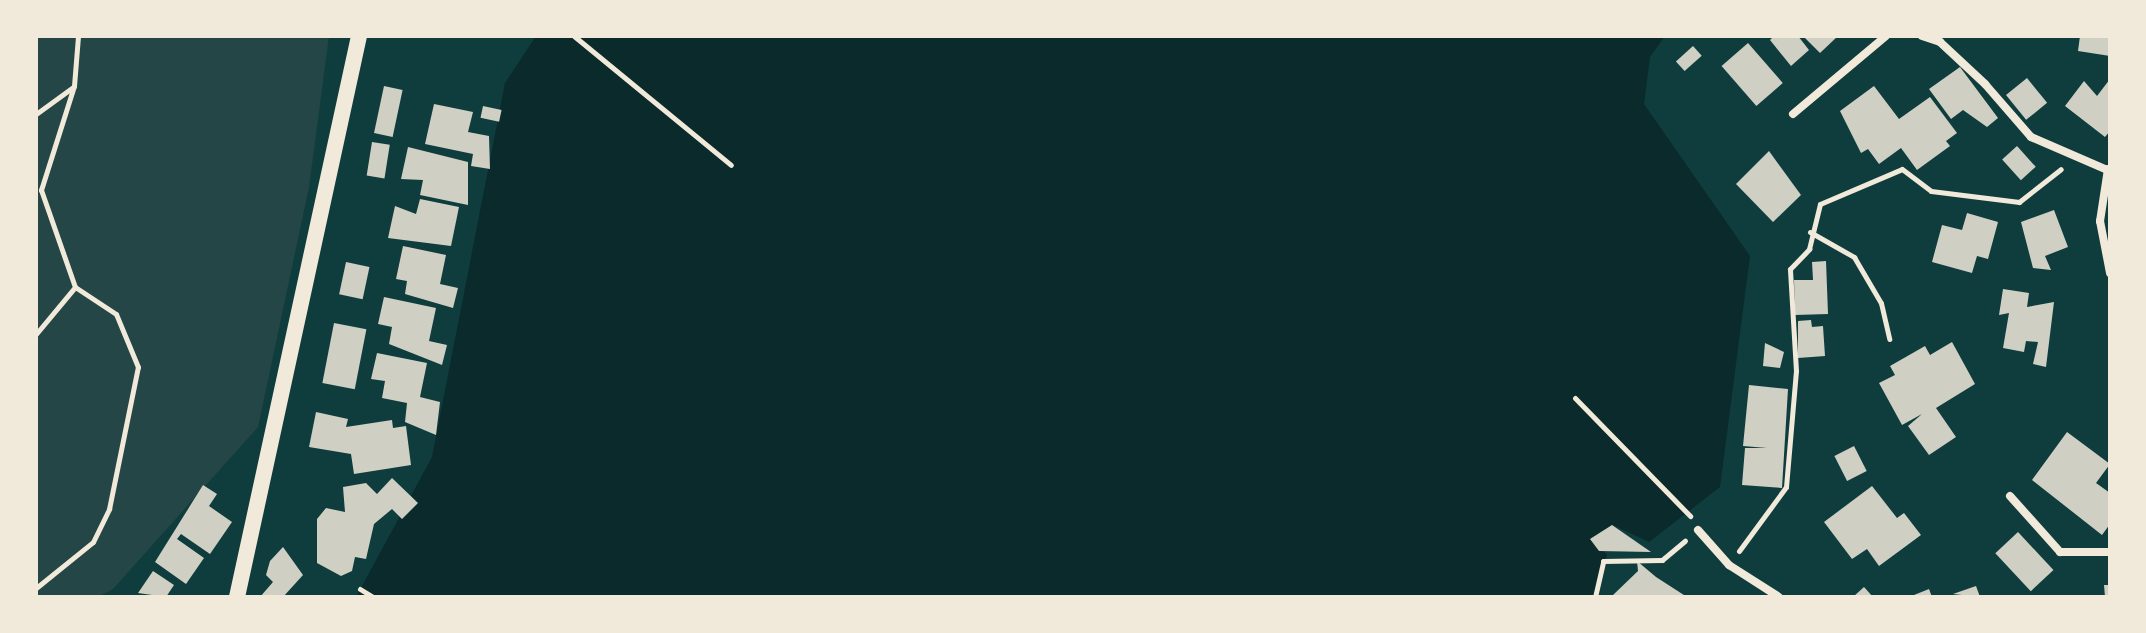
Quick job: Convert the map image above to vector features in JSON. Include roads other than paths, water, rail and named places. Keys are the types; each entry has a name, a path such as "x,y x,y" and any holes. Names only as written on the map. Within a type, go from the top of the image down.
{"main road":[{"path":"237,597 359,36"}],"street":[{"path":"1793,114 1886,36"},
{"path":"1922,36 1940,42 2031,137 2069,157 2108,169 2100,221 2110,273"},
{"path":"2010,496 2060,552 2110,552"},
{"path":"1698,530 1729,565 1779,597"}]}
